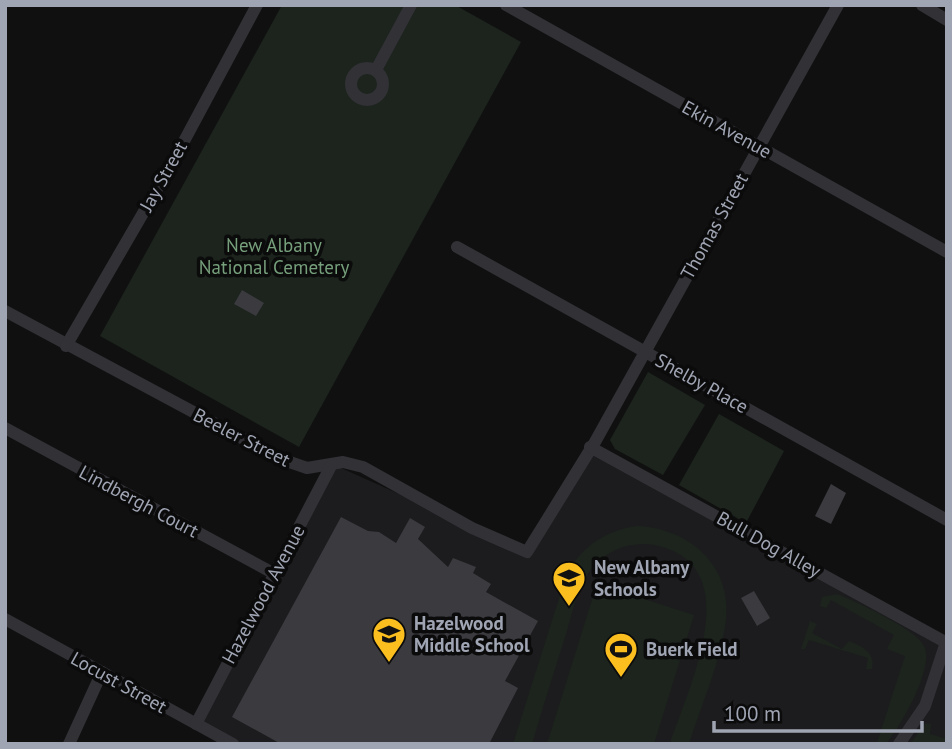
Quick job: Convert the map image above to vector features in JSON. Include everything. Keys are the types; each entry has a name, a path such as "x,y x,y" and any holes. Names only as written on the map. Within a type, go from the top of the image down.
{"street":[{"name":"Jay Street","path":"66,346 175,158 257,5"},
{"path":"376,71 411,5"},
{"name":"Ekin Avenue","path":"506,5 947,252"},
{"name":"Thomas Street","path":"590,447 838,5"},
{"path":"922,5 947,20"},
{"name":"Shelby Place","path":"457,247 947,520"},
{"name":"Beeler Street","path":"5,311 281,459 307,468 352,463 363,467 472,528 527,552 590,447"},
{"name":"Lindbergh Court","path":"5,428 273,573"},
{"name":"Bull Dog Alley","path":"590,447 947,642"},
{"name":"Hazelwood Avenue","path":"196,724 332,464"},
{"name":"Locust Street","path":"5,620 233,744"},
{"path":"898,744 922,711 947,642"},
{"path":"69,744 102,672"}],"shaded area":[{"name":"New Albany Schools","path":"590,447 947,644 947,744 233,744 196,724 332,464 527,551"}],"green space":[{"name":"New Albany National Cemetery","path":"282,5 455,5 521,42 299,447 100,336"},
{"path":"648,372 705,405 663,475 615,449 610,440"},
{"path":"719,414 784,451 746,523 679,485"},
{"path":"637,526 656,528 689,542 714,566 722,582 726,600 724,634 689,744 670,744 689,692 705,631 706,602 700,577 684,557 655,545 638,544 606,555 583,581 532,744 513,744 567,573 596,541"},
{"name":"Buerk Field","path":"597,584 694,615 654,744 547,744"},
{"path":"837,594 898,624 919,639 924,646 925,668 921,682 886,744 866,744 877,743 905,656 887,649 894,635 831,600 826,608 820,606 822,597"},
{"path":"810,621 817,624 812,633 842,649 849,641 863,648 870,654 872,669 866,669 868,658 809,640 805,649 801,649"},
{"path":"926,723 931,724 930,734 947,739 947,744 910,744"}],"building":[{"path":"242,290 264,303 256,316 234,304"},
{"path":"831,484 846,493 831,524 815,516"},
{"path":"341,517 368,531 379,532 396,543 410,518 425,527 418,539 448,567 453,558 476,567 473,573 491,584 486,592 538,621 505,681 518,688 489,744 281,744 232,717"},
{"path":"754,591 770,618 757,626 741,598"}],"place":[{"name":"New Albany Schools","path":"569,608"},
{"name":"Hazelwood Middle School","path":"389,664"},
{"name":"Buerk Field","path":"621,679"}]}
